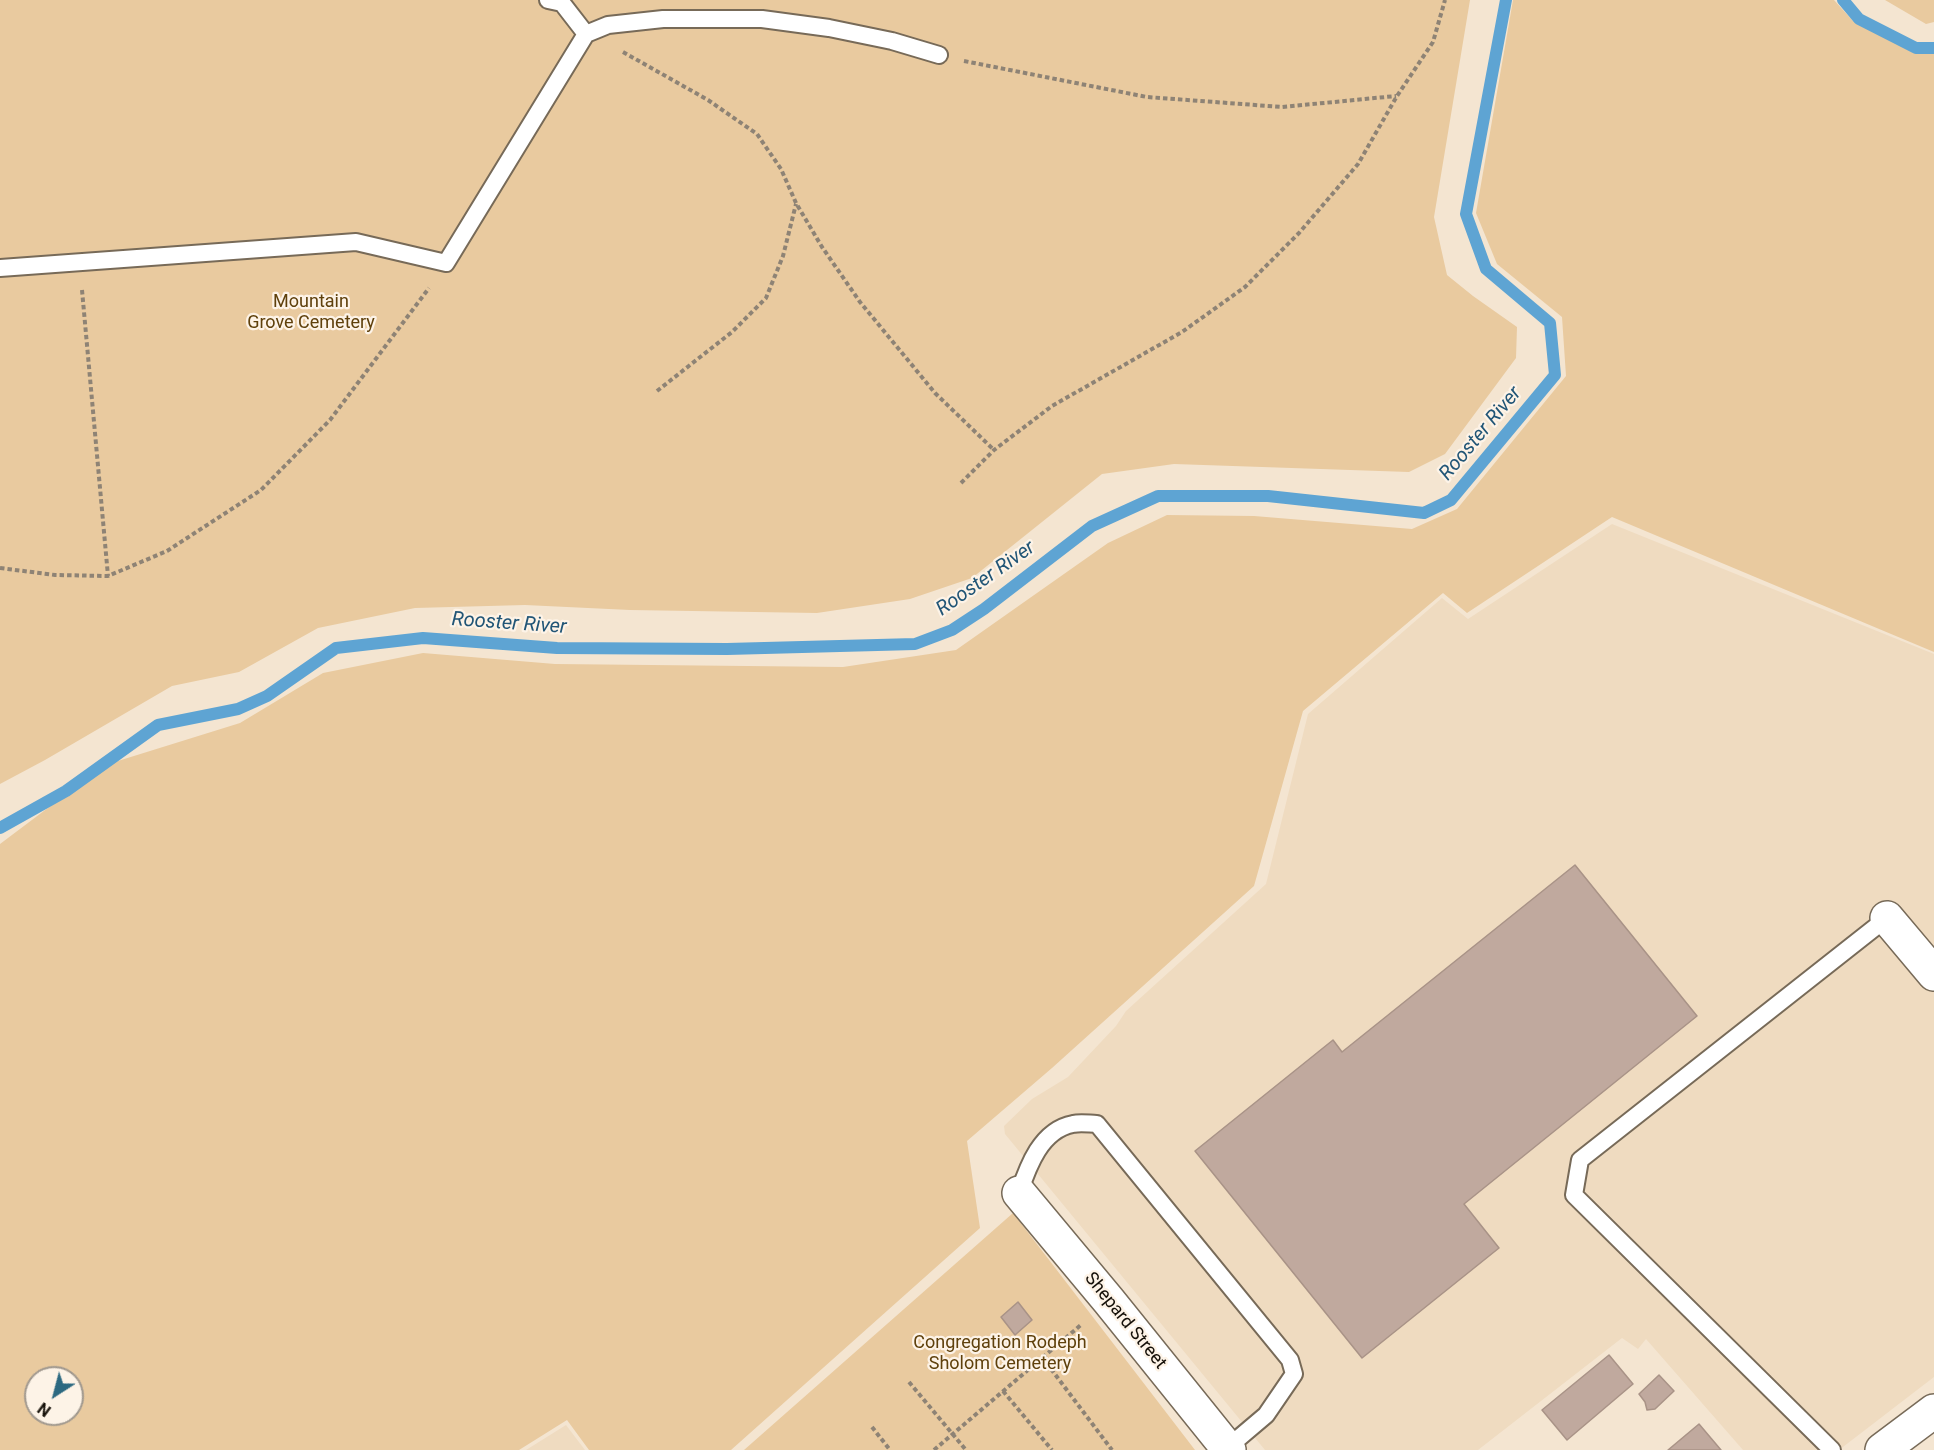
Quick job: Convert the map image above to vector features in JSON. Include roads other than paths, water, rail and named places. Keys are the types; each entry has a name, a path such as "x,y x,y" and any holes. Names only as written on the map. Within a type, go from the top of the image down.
{"street":[{"path":"1887,918 1934,974"},
{"name":"Shepard Street","path":"1019,1194 1110,1301 1228,1449"},
{"path":"1882,1450 1934,1411"}],"lane":[{"path":"548,0 562,3 586,34"},
{"path":"0,267 356,243 446,263 586,34 608,25 663,19 762,20 829,28 892,41 939,55"},
{"path":"1832,1450 1574,1195 1580,1160 1887,918"},
{"path":"1019,1194 1028,1168 1039,1148 1060,1128 1075,1123 1098,1124 1290,1360 1294,1374 1283,1392 1266,1415 1228,1449"}],"waterway":[{"name":"Rooster River","path":"0,828 66,791 158,725 238,709 267,696 336,648 423,638 557,648 727,649 915,644 952,630 984,609 1092,526 1158,496 1268,496 1424,513 1451,500 1555,375 1550,323 1486,269 1466,214 1506,0"},
{"name":"Rooster River","path":"1843,0 1859,19 1916,48 1934,48"}],"park label":[{"name":"Mountain Grove Cemetery","path":"311,312"},
{"name":"Congregation Rodeph Sholom Cemetery","path":"1000,1353"}]}
